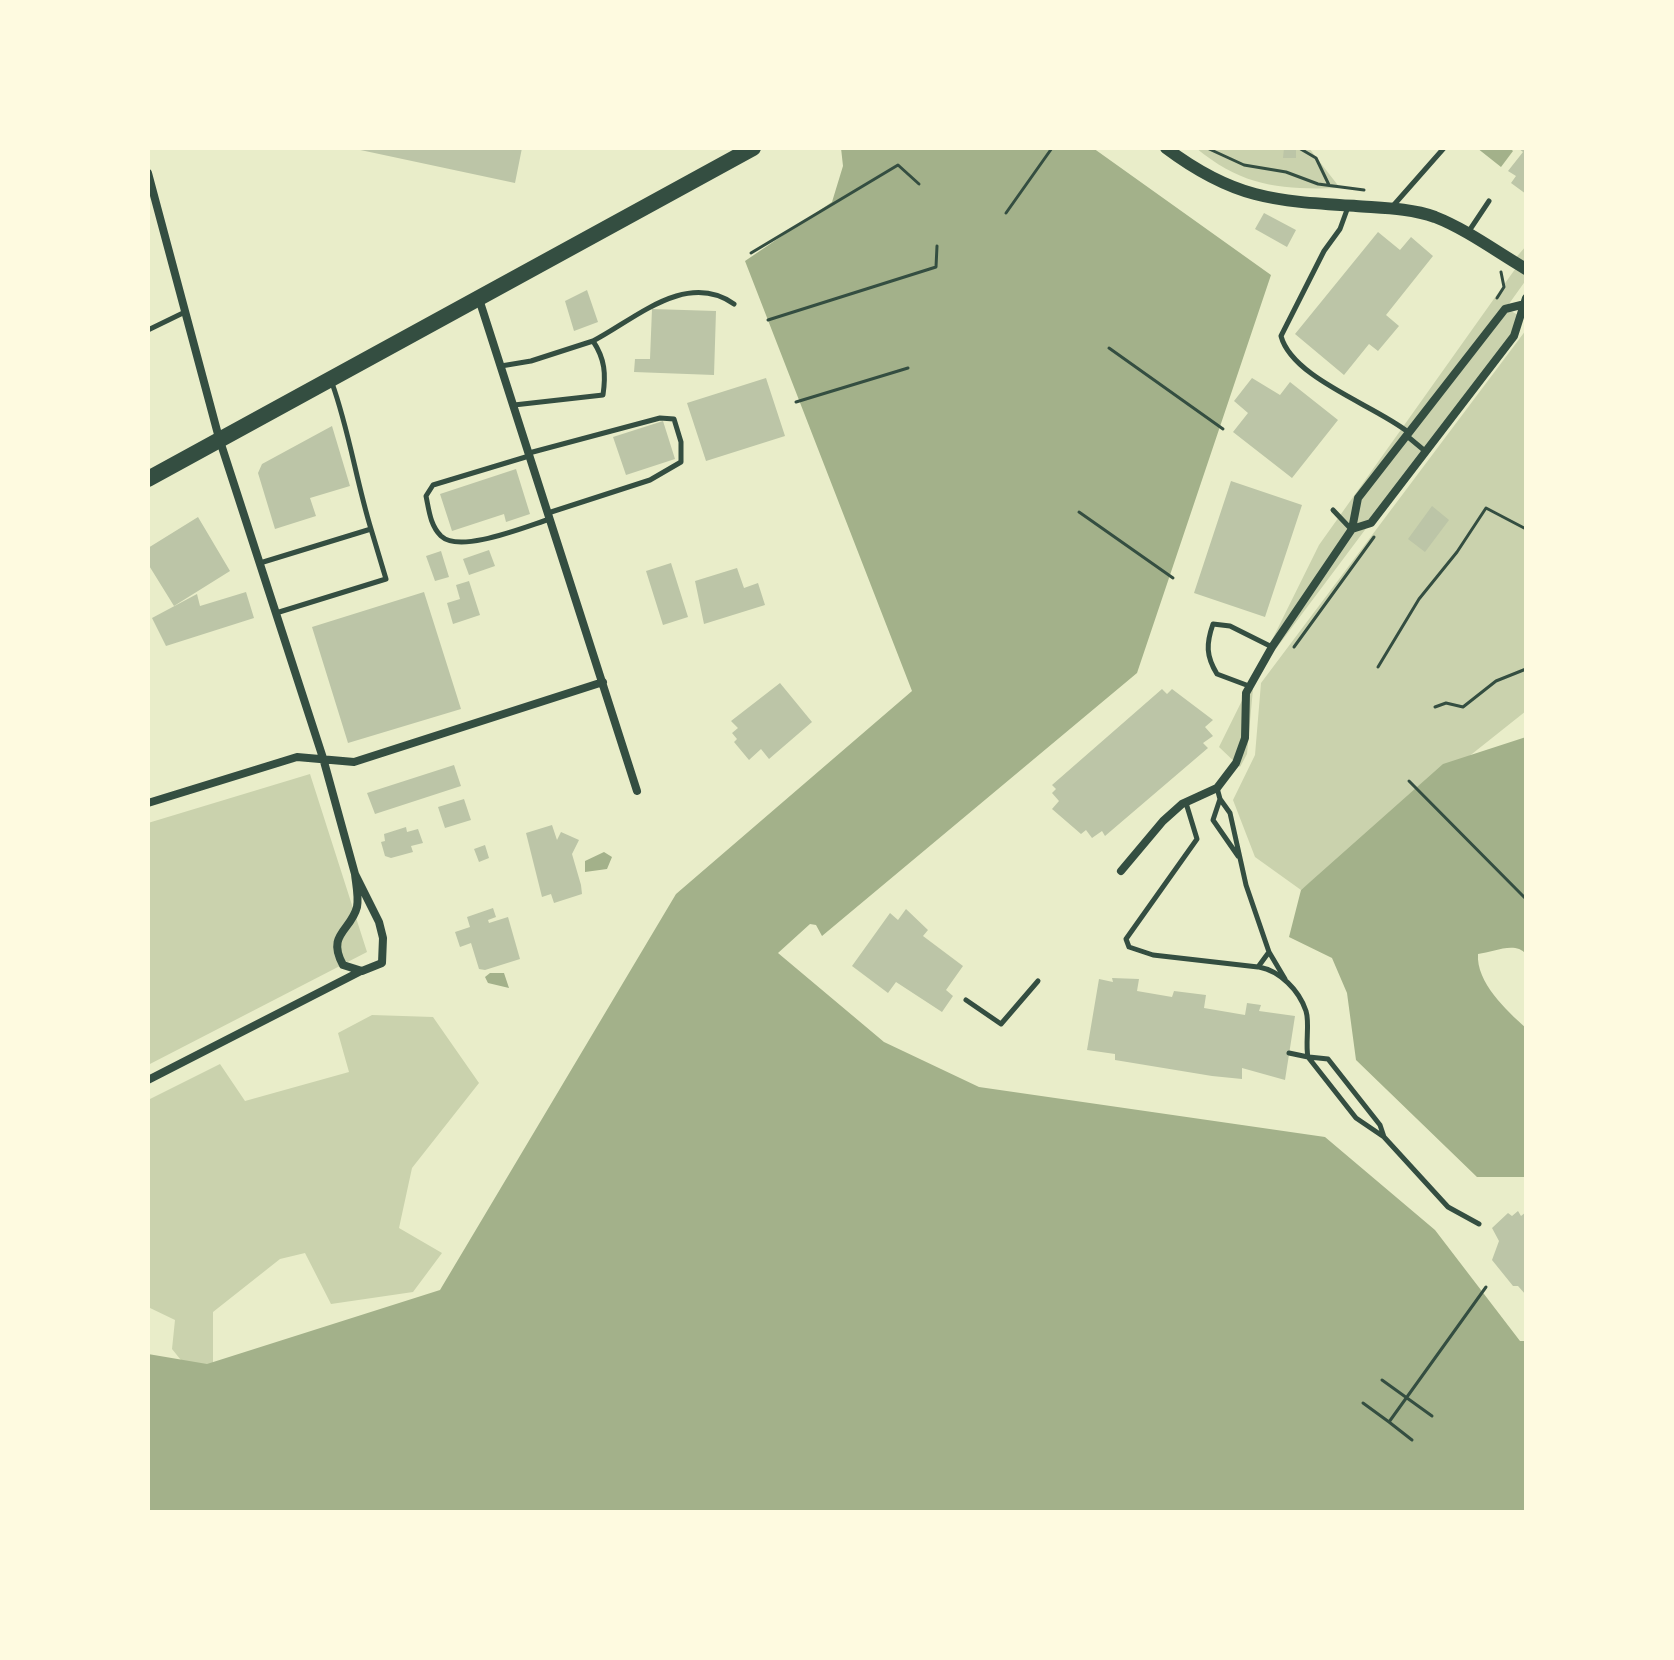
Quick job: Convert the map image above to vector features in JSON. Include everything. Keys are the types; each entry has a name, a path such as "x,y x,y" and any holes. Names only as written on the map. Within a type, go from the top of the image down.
{"main road":[{"path":"148,479 753,148"}],"street":[{"path":"1166,148 1198,172 1239,192 1282,202 1391,208 1435,217 1526,269"},
{"path":"148,173 219,438 323,758 355,874 383,938 382,963 148,1080"},
{"path":"479,298 637,791"},
{"path":"1121,871 1163,821 1186,802 1217,788 1236,763 1245,738 1246,693 1249,686 1352,529 1358,498 1505,309 1523,302"},
{"path":"1352,529 1371,523 1514,336 1523,302"},
{"path":"148,803 297,757 354,762 603,682"},
{"path":"355,874 357,906 338,938 338,952 343,965 362,971"}],"lane":[{"path":"1391,208 1444,148"},
{"path":"1466,235 1489,201"},
{"path":"1348,206 1340,229 1324,251 1281,336 1285,351 1312,374 1408,434 1425,451"},
{"path":"501,366 531,361 593,341 664,298 724,297 734,304"},
{"path":"148,330 185,312"},
{"path":"513,405 603,395 606,374 601,352 593,341"},
{"path":"276,613 386,579 353,470 344,416 330,378"},
{"path":"660,418 674,419 681,442 681,462 650,480 549,516 483,540 454,543 442,537 431,520 426,496 433,485 529,454 660,418"},
{"path":"1333,510 1352,529"},
{"path":"260,563 371,529"},
{"path":"1249,686 1217,674 1209,661 1207,642 1213,624 1230,626 1272,647"},
{"path":"1217,788 1220,799 1230,813 1239,857 1269,952 1307,1013 1308,1057 1356,1118 1384,1137 1448,1207 1479,1224"},
{"path":"1220,799 1213,820 1239,857"},
{"path":"1186,802 1197,839 1135,922 1126,939 1129,947 1153,955 1270,969 1286,980"},
{"path":"1258,967 1269,952"},
{"path":"966,1000 1001,1024 1038,981"},
{"path":"1289,1053 1328,1059 1372,1114 1384,1137"}],"path":[{"path":"1006,213 1052,148"},
{"path":"1207,148 1244,165 1365,190"},
{"path":"1270,148 1283,148"},
{"path":"1299,148 1316,158 1329,185"},
{"path":"751,253 898,165 919,184"},
{"path":"768,320 936,267 937,246"},
{"path":"1493,265 1499,269 1504,287 1493,305"},
{"path":"1109,348 1223,429"},
{"path":"796,402 908,368"},
{"path":"1378,667 1419,599 1457,552 1486,508 1526,529"},
{"path":"1079,512 1173,578"},
{"path":"1435,707 1446,703 1463,707 1496,681 1526,669"},
{"path":"1409,781 1526,899"},
{"path":"1389,1422 1486,1287"},
{"path":"1382,1380 1432,1416"},
{"path":"1363,1403 1412,1440"}],"shaded area":[{"path":"841,148 1093,148 1271,275 1137,673 822,936 816,925 810,924 778,953 884,1042 979,1087 1325,1137 1435,1230 1520,1341 1526,1341 1526,1512 148,1512 148,1354 207,1364 440,1290 676,894 912,691 745,261 832,202 843,166"},
{"path":"1196,148 1309,148 1340,188 1281,187 1264,183 1230,171"},
{"path":"1477,148 1510,148 1513,151 1501,167"},
{"path":"1526,246 1526,280 1506,308 1523,318 1526,315 1254,678 1247,754 1240,767 1219,747 1319,545 1518,265 1513,261"},
{"path":"1526,330 1526,711 1301,890 1255,857 1233,800 1255,755 1261,683"},
{"path":"1526,737 1526,954 1510,948 1478,954 1487,985 1526,1028 1526,1177 1477,1177 1356,1060 1347,993 1332,958 1289,937 1301,890 1443,764"},
{"path":"310,774 367,952 148,1065 148,823"},
{"path":"604,852 612,857 607,869 585,872 585,861"},
{"path":"490,973 504,973 509,988 488,983 485,977"},
{"path":"372,1015 433,1017 479,1083 412,1168 399,1228 442,1253 413,1292 331,1304 305,1253 280,1259 213,1312 213,1373 193,1375 172,1349 175,1320 148,1307 148,1100 220,1064 245,1101 349,1072 338,1033"}],"building":[{"path":"351,148 522,148 515,183"},
{"path":"1284,148 1296,149 1296,158 1283,158"},
{"path":"1518,148 1526,148 1526,194 1511,183 1516,176 1508,171 1523,152"},
{"path":"1264,213 1296,230 1287,247 1255,229"},
{"path":"1378,232 1400,250 1411,237 1433,256 1386,315 1399,326 1378,351 1369,344 1344,375 1295,334"},
{"path":"587,290 598,322 574,331 565,301"},
{"path":"652,309 716,311 714,375 634,372 635,359 650,359"},
{"path":"766,378 785,436 706,461 687,403"},
{"path":"1252,378 1280,395 1290,382 1338,420 1292,478 1233,432 1248,413 1234,401"},
{"path":"663,421 675,459 626,475 613,437"},
{"path":"332,426 350,486 310,498 316,516 275,529 258,473 262,464"},
{"path":"516,469 530,514 506,522 504,514 452,531 440,494"},
{"path":"1231,481 1302,505 1265,617 1194,593"},
{"path":"1432,506 1449,520 1425,552 1408,539"},
{"path":"198,517 230,571 174,606 148,564 148,548"},
{"path":"489,550 495,566 469,575 463,559"},
{"path":"441,551 449,577 435,581 426,556"},
{"path":"671,563 688,617 663,625 646,571"},
{"path":"737,568 744,588 758,583 765,605 704,624 695,581"},
{"path":"469,581 480,615 453,624 447,603 460,599 456,585"},
{"path":"246,592 254,618 166,646 152,618 197,594 200,606"},
{"path":"424,592 461,709 348,743 312,627"},
{"path":"780,683 812,722 769,759 761,749 749,760 734,742 737,739 732,733 738,728 731,721"},
{"path":"1162,689 1167,694 1172,689 1213,720 1205,727 1213,736 1203,743 1208,748 1105,836 1102,831 1092,838 1086,830 1081,834 1052,809 1059,801 1052,793 1056,789 1052,785"},
{"path":"454,765 461,786 375,814 367,793"},
{"path":"464,799 471,820 445,828 438,807"},
{"path":"552,825 557,840 561,832 579,840 572,854 582,894 554,903 551,894 542,897 526,833"},
{"path":"406,827 407,832 418,829 423,843 411,846 413,852 391,858 385,856 381,842 385,841 384,834"},
{"path":"485,845 489,858 479,862 474,849"},
{"path":"493,908 496,917 488,920 489,923 508,917 520,959 479,969 471,943 460,947 455,932 470,927 467,917"},
{"path":"906,909 928,930 923,936 963,966 946,990 953,996 942,1012 896,982 888,993 852,966 890,913 898,920"},
{"path":"1112,978 1139,979 1137,991 1172,997 1174,991 1206,995 1204,1008 1245,1015 1247,1003 1261,1005 1259,1011 1295,1016 1285,1080 1242,1068 1242,1079 1212,1076 1115,1060 1115,1054 1087,1050 1099,979 1113,982"},
{"path":"1518,1211 1521,1216 1526,1212 1526,1295 1518,1286 1513,1286 1492,1260 1499,1241 1492,1228 1508,1213 1512,1216"}]}
